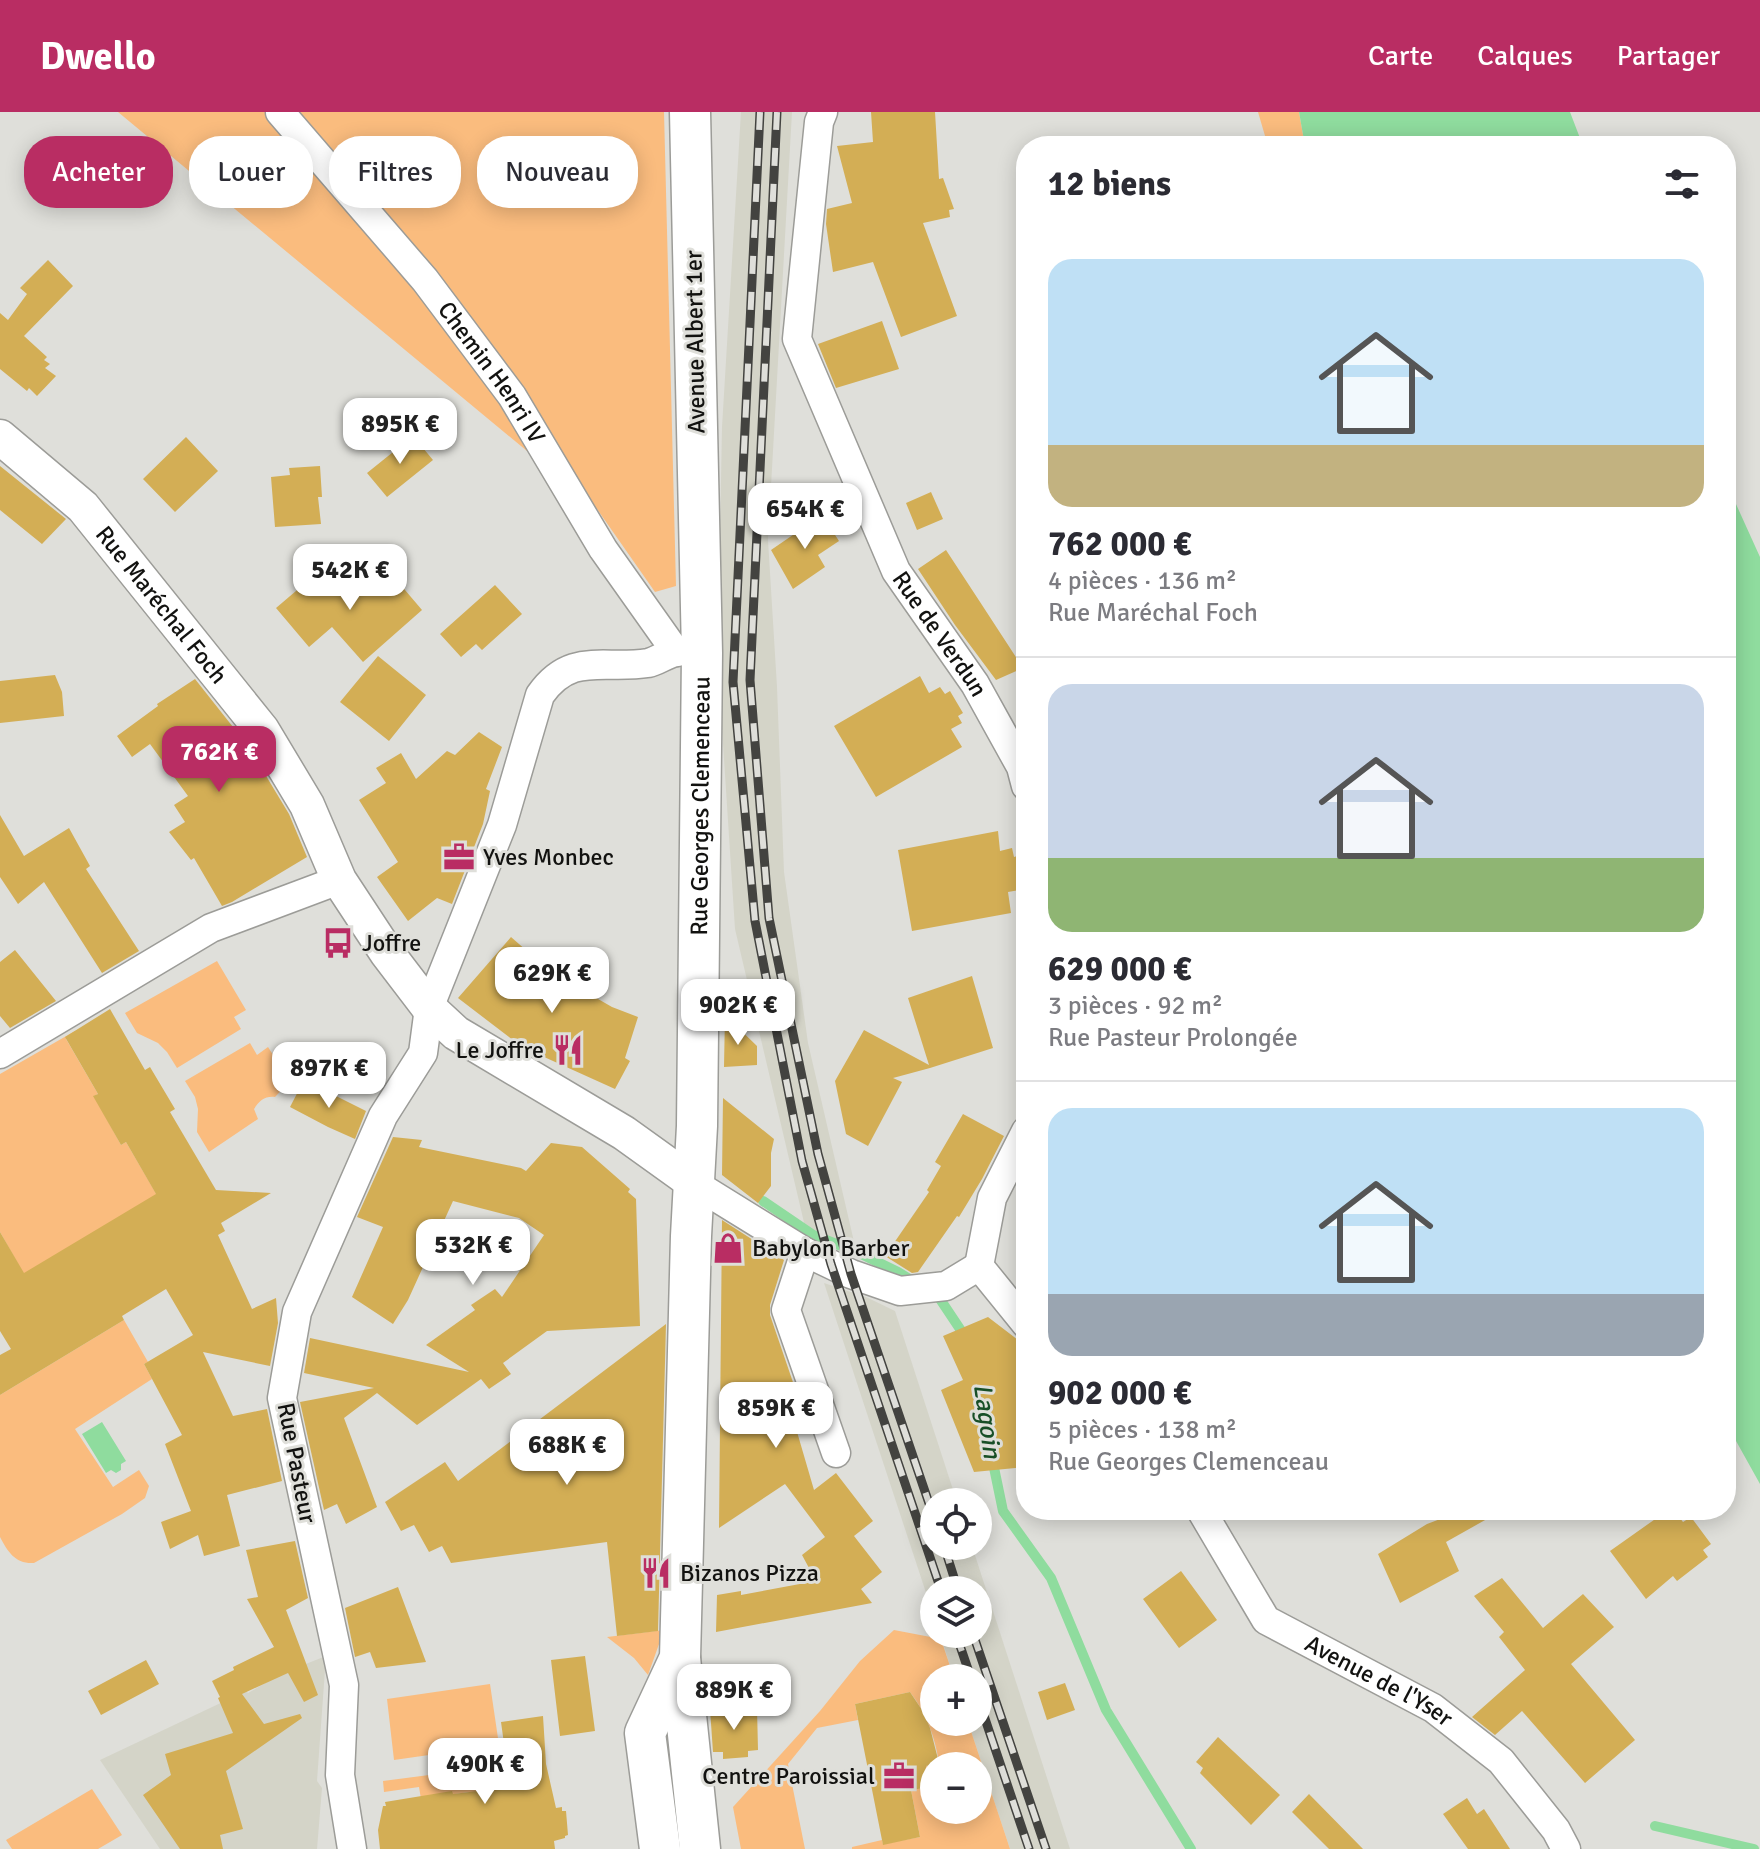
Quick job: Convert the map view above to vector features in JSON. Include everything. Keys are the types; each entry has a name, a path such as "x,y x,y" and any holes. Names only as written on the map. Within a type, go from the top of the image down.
{"main road":[{"name":"Avenue Albert 1er","path":"690,112 700,572"},
{"name":"Rue Georges Clemenceau","path":"680,1658 695,1184 689,652 700,572"},
{"path":"660,1849 645,1733 680,1658"},
{"path":"680,1658 700,1849"}],"street":[{"name":"Chemin Henri IV","path":"280,112 425,280 512,396 603,549 689,652"},
{"name":"Rue de Verdun","path":"823,112 819,122 797,339 896,571 975,684 1016,758"},
{"name":"Rue Maréchal Foch","path":"0,437 83,507 262,730 307,805 339,880 387,953 429,1008 456,1033 624,1133 695,1184"},
{"name":"Rue Pasteur","path":"352,1849 340,1775 344,1685 282,1398 297,1312 383,1116 423,1053 429,1008 502,825 540,695 556,676 580,665 651,663 689,652"},
{"path":"0,1054 211,928 339,880"},
{"path":"695,1184 805,1252 851,1274 900,1291 946,1286 979,1266 992,1198 1016,1151"},
{"path":"805,1252 786,1310 836,1453"},
{"path":"979,1266 1016,1312"},
{"name":"Avenue de l'Yser","path":"1207,1520 1266,1620 1433,1708 1501,1761 1556,1830 1566,1849"}],"shaded area":[{"path":"118,112 664,112 676,586 655,592 597,509 234,208 313,208 313,136 189,136 189,171 173,158 173,136 147,136"},
{"path":"741,112 792,112 768,540 784,872 808,1043 855,1246 806,1231 735,929 720,697 719,588 722,427"},
{"path":"1258,112 1299,112 1303,136 1265,136"},
{"path":"1299,112 1570,112 1579,136 1303,136"},
{"path":"1736,504 1760,557 1760,1484 1736,1441"},
{"path":"217,961 246,1010 234,1017 241,1029 177,1068 158,1043 137,1033 125,1013"},
{"path":"75,1031 66,1039 98,1094 94,1096 121,1145 126,1142 172,1221 51,1322 0,1232 0,1074"},
{"path":"250,1043 257,1055 268,1047 290,1081 275,1097 258,1103 254,1109 258,1119 209,1152 197,1132 198,1109 185,1081"},
{"path":"824,1283 895,1311 952,1488 920,1488 920,1560 977,1560 982,1576 920,1576"},
{"path":"124,1320 148,1362 144,1364 152,1379 75,1429 113,1487 139,1470 149,1486 145,1498 34,1563 17,1559 0,1537 0,1395"},
{"path":"102,1422 126,1461 116,1473 111,1470 106,1473 82,1434"},
{"path":"992,1608 1070,1849 1010,1849 992,1795 992,1752 978,1752 973,1736 992,1736 992,1664 950,1664 944,1648 992,1648"},
{"path":"664,1630 648,1675 634,1658 607,1637"},
{"path":"894,1630 920,1635 920,1648 944,1648 949,1664 920,1664 920,1707 910,1692 855,1704 858,1720 817,1728 788,1764 805,1849 741,1849 733,1807 820,1711 860,1661"},
{"path":"326,1656 317,1781 322,1788 317,1849 160,1849 100,1760 246,1691 248,1693 283,1673"},
{"path":"490,1684 499,1745 394,1760 387,1699"},
{"path":"933,1736 973,1736 978,1752 937,1752"},
{"path":"544,1760 510,1787 472,1795 469,1792 421,1799 419,1787 384,1792 383,1781"},
{"path":"92,1789 122,1835 98,1849 12,1849 6,1840"},
{"path":"920,1789 920,1824 992,1824 992,1795 1010,1849 852,1849 882,1840 883,1844 920,1837 911,1790"}],"building":[{"path":"871,112 935,112 939,179 943,178 954,209 949,210 950,217 923,223 957,316 901,337 873,262 833,272 826,224 827,209 852,203 837,146 873,142"},
{"path":"48,260 73,286 24,336 47,357 44,360 50,364 45,368 56,376 37,396 0,369 0,313 8,320 27,294 20,288"},
{"path":"882,321 899,369 836,388 818,344"},
{"path":"413,436 433,460 387,497 367,473"},
{"path":"186,437 218,471 175,512 143,479"},
{"path":"0,466 66,519 42,544 0,510"},
{"path":"320,466 322,497 318,497 321,524 275,527 271,477 290,475 289,468"},
{"path":"931,492 943,519 917,530 906,503"},
{"path":"822,515 839,541 818,555 825,567 793,589 771,550"},
{"path":"946,550 1016,657 1016,671 996,680 918,569"},
{"path":"323,568 352,602 388,570 422,610 363,662 332,627 309,647 276,608"},
{"path":"495,585 522,614 482,650 476,644 461,657 440,634"},
{"path":"378,656 426,695 389,741 340,702"},
{"path":"55,675 62,692 64,716 0,723 0,681"},
{"path":"920,676 929,693 940,687 945,694 950,691 963,713 958,716 962,723 951,729 962,747 876,797 834,726"},
{"path":"195,679 248,746 289,814 307,857 222,906 194,858 191,860 169,832 185,822 174,805 188,796 150,744 132,757 117,736"},
{"path":"479,732 502,747 486,789 490,791 483,824 452,904 437,898 408,921 377,877 398,862 359,800 386,783 376,768 401,753 416,779 447,751 455,755"},
{"path":"0,815 24,856 69,828 90,866 86,869 139,951 102,973 44,882 18,904 0,877"},
{"path":"998,831 1000,851 1012,848 1016,856 1016,891 1008,892 1011,913 912,931 898,850"},
{"path":"511,937 551,972 612,1007 638,1017 625,1058 630,1061 615,1089 522,1047 458,998"},
{"path":"15,950 56,1001 10,1028 0,1016 0,962"},
{"path":"972,976 993,1048 893,1078 902,1082 868,1146 846,1134 835,1081 864,1030 929,1065 908,998"},
{"path":"110,1009 145,1070 150,1067 175,1109 170,1112 216,1190 271,1193 221,1223 225,1231 218,1235 252,1309 276,1298 278,1323 270,1366 203,1352 233,1416 267,1409 282,1481 227,1495 240,1546 204,1556 198,1535 170,1549 161,1522 191,1511 165,1444 182,1435 144,1364 193,1335 166,1289 122,1316 124,1320 0,1395 0,1355 11,1349 0,1331 0,1232 24,1273 156,1194 126,1142 121,1145 93,1096 98,1094 65,1037"},
{"path":"725,1015 757,1046 757,1065 724,1067"},
{"path":"304,1080 366,1111 355,1139 290,1107"},
{"path":"723,1098 774,1139 771,1186 758,1203 722,1175"},
{"path":"963,1114 1004,1136 959,1217 918,1272 912,1273 885,1256 929,1192 927,1190 941,1166 935,1162"},
{"path":"393,1137 422,1140 419,1147 526,1171 551,1143 582,1147 630,1189 628,1192 636,1199 640,1326 547,1331 503,1363 511,1374 489,1389 481,1379 417,1425 377,1393 344,1418 377,1507 346,1524 337,1504 324,1510 300,1402 374,1388 304,1373 310,1338 469,1372 426,1345 475,1310 471,1305 495,1289 502,1297 544,1235 519,1218 453,1201 408,1300 393,1324 352,1297 383,1227 357,1217"},
{"path":"722,1220 784,1260 770,1305 770,1315 798,1397 788,1401 814,1490 836,1473 873,1521 854,1536 882,1572 861,1589 872,1603 716,1632 717,1595 741,1591 741,1595 816,1581 802,1555 825,1537 785,1484 719,1528"},
{"path":"988,1317 1016,1338 1016,1468 974,1472 941,1390 963,1380 943,1336"},
{"path":"666,1324 658,1631 617,1636 607,1542 451,1563 442,1546 429,1552 414,1525 401,1531 385,1502 445,1462 458,1481"},
{"path":"1438,1520 1485,1520 1446,1542 1459,1571 1400,1603 1378,1554"},
{"path":"1654,1520 1693,1520 1711,1544 1703,1550 1708,1557 1677,1581 1673,1576 1646,1599 1610,1551"},
{"path":"295,1541 308,1598 286,1610 318,1695 304,1702 288,1673 242,1694 264,1724 300,1714 302,1718 226,1771 243,1829 220,1835 223,1849 180,1849 143,1795 171,1775 165,1754 233,1733 212,1681 274,1647 247,1599 258,1597 246,1550"},
{"path":"1181,1571 1217,1620 1179,1648 1143,1599"},
{"path":"1502,1578 1543,1628 1583,1594 1614,1627 1571,1664 1635,1740 1585,1783 1522,1711 1495,1735 1472,1717 1525,1670 1499,1637 1504,1632 1474,1596"},
{"path":"398,1587 426,1662 376,1668 370,1652 355,1657 345,1608"},
{"path":"585,1656 595,1731 560,1736 551,1660"},
{"path":"146,1660 159,1684 101,1715 88,1691"},
{"path":"1065,1683 1075,1710 1047,1720 1038,1692"},
{"name":"Centre Paroissial","path":"910,1692 920,1707 920,1736 932,1736 936,1752 920,1752 920,1789 911,1790 920,1837 883,1845 855,1704"},
{"path":"757,1708 758,1750 748,1751 748,1757 723,1759 723,1752 713,1752 710,1709"},
{"path":"543,1716 546,1764 556,1808 562,1807 562,1811 566,1811 568,1835 554,1841 555,1849 380,1849 378,1830 385,1802 452,1791 453,1794 510,1787 501,1722"},
{"path":"1218,1737 1280,1795 1251,1825 1200,1773 1203,1768 1196,1762"},
{"path":"1309,1794 1363,1849 1329,1849 1292,1812"},
{"path":"1467,1798 1477,1814 1484,1809 1510,1849 1468,1849 1443,1814"}],"waterway":[{"name":"Lagoin","path":"763,1201 813,1235 857,1252 916,1283"},
{"name":"Lagoin","path":"933,1294 940,1299 966,1338"},
{"name":"Lagoin","path":"992,1458 1003,1511 1051,1578 1106,1710 1191,1849"},
{"name":"Lagoin","path":"1655,1826 1754,1849"}],"railway":[{"path":"760,112 733,682 755,921 802,1161 831,1264 936,1576"},
{"path":"777,112 750,680 769,918 818,1154 851,1274 924,1488"},
{"path":"948,1560 954,1576"},
{"path":"961,1648 966,1664"},
{"path":"978,1648 1046,1849"},
{"path":"991,1736 1029,1849"}],"place":[{"name":"Yves Monbec","path":"459,857"},
{"name":"Joffre","path":"338,943"},
{"name":"Le Joffre","path":"568,1050"},
{"name":"Babylon Barber","path":"728,1248"},
{"name":"Bizanos Pizza","path":"656,1573"},
{"name":"Centre Paroissial","path":"899,1776"}]}
